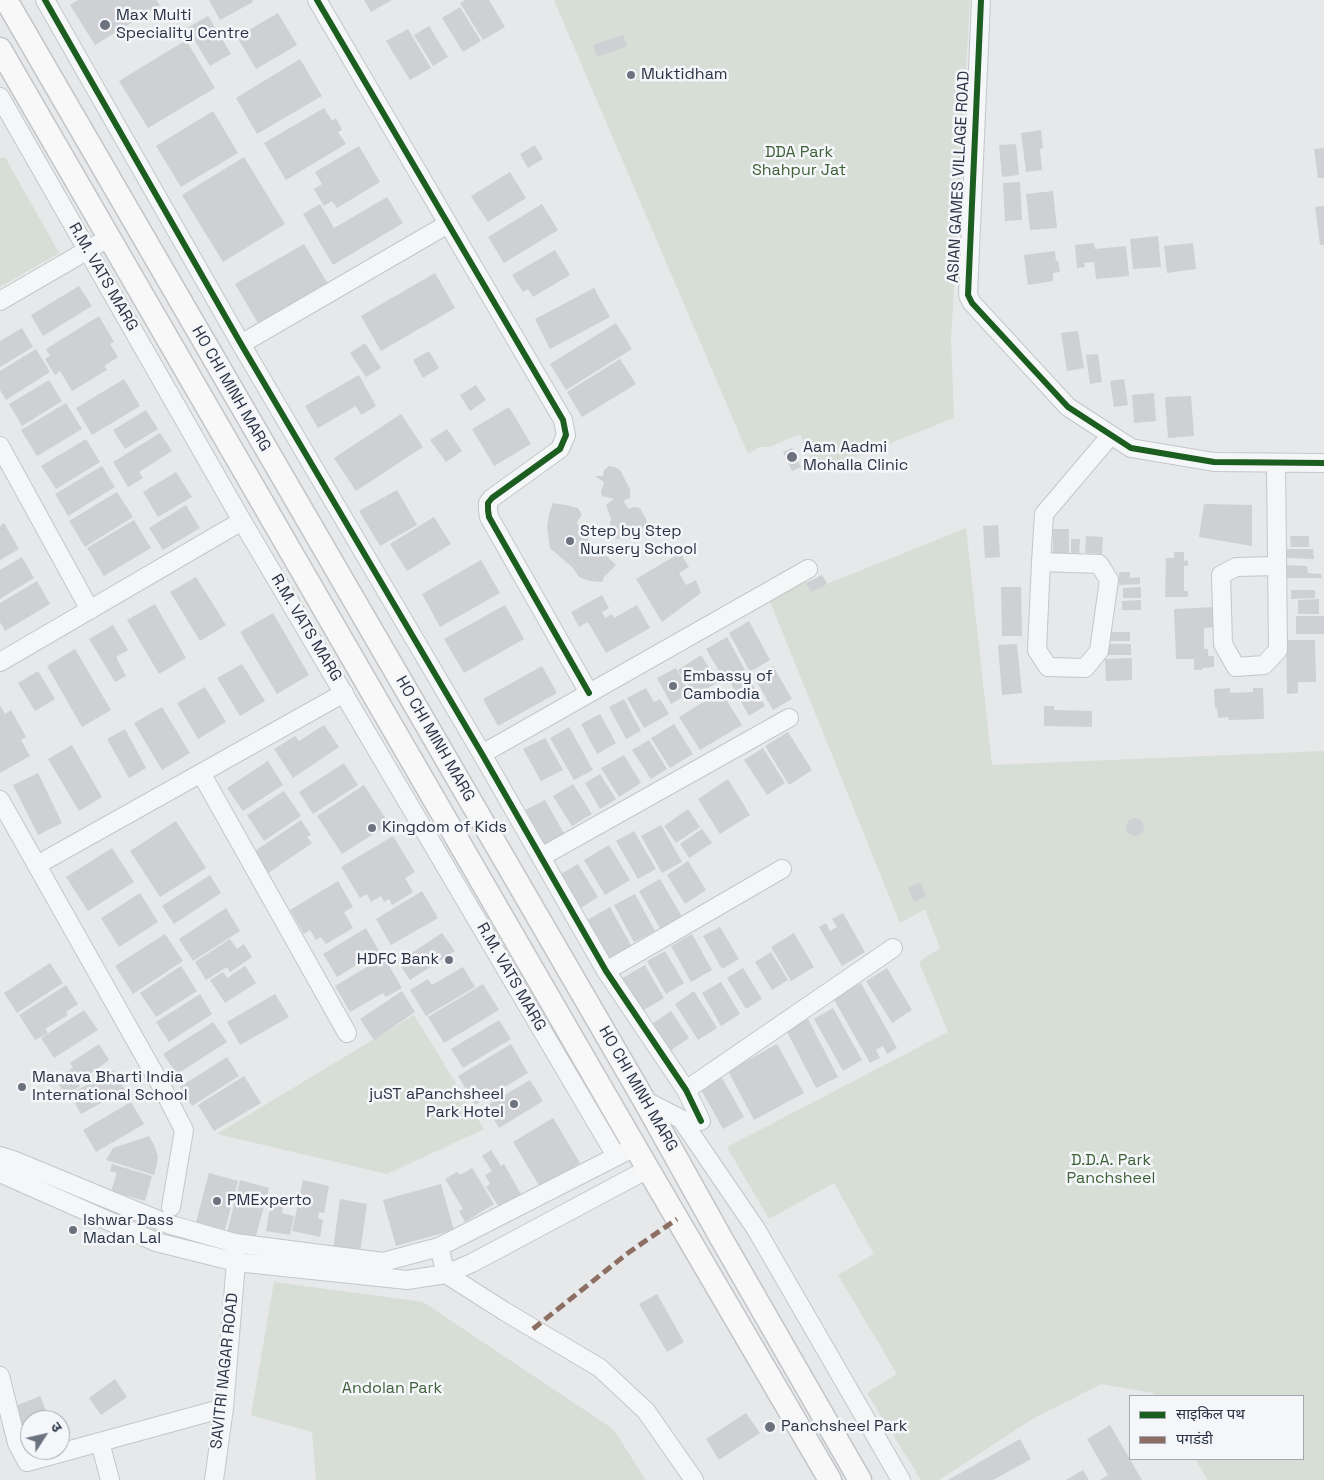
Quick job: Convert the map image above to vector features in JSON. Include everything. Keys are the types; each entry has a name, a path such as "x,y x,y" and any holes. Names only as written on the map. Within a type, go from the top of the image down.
{"main road":[{"name":"HO CHI MINH MARG","path":"6,0 644,1100 860,1480"},
{"name":"HO CHI MINH MARG","path":"0,49 109,237 626,1151 648,1169 830,1480"}],"street":[{"path":"45,0 240,344 482,754 606,971 686,1090 701,1121"},
{"path":"318,0 563,420 566,435 560,449 492,498 488,503 488,510 490,517 589,693"},
{"name":"ASIAN GAMES VILLAGE ROAD","path":"981,0 968,295 977,310 1068,407 1131,448 1214,462 1324,463"},
{"name":"R.M. VATS MARG","path":"0,97 242,521 344,693 626,1151"},
{"path":"240,344 448,224"},
{"path":"0,301 109,237"},
{"path":"1041,562 1099,564 1109,580 1099,651 1085,668 1048,667 1037,650 1041,562 1044,514 1111,435"},
{"path":"0,446 90,610"},
{"path":"1276,463 1278,650 1264,665 1236,667 1223,644 1221,575 1236,568 1277,566"},
{"path":"0,662 242,521"},
{"path":"482,754 808,569"},
{"path":"37,865 344,693"},
{"path":"541,857 789,718"},
{"path":"201,773 347,1033"},
{"path":"0,800 184,1130 171,1207"},
{"path":"606,971 782,869"},
{"path":"686,1090 893,948"},
{"path":"644,1100 681,1118 756,1228 901,1480"},
{"path":"5,1167 168,1224 235,1243 383,1262 439,1247 626,1151"},
{"path":"5,1167 156,1242 236,1262 406,1280 446,1274 472,1263 648,1169"},
{"path":"584,1173 595,1196"},
{"path":"534,1198 547,1223"},
{"name":"SAVITRI NAGAR ROAD","path":"214,1480 224,1408 236,1262 235,1243"},
{"path":"439,1247 446,1274 600,1368 646,1411 694,1480"},
{"path":"0,1376 18,1443 27,1462 224,1408"},
{"path":"100,1442 110,1480"}],"green space":[{"name":"DDA Park Shahpur Jat","path":"554,0 970,0 951,340 954,418 817,472 800,434 769,447 760,447 748,454"},
{"path":"5,157 59,253 0,287 0,159"},
{"name":"D.D.A. Park Panchsheel","path":"966,528 992,765 1324,751 1324,1480 1208,1480 1196,1460 1304,1460 1304,1395 1154,1395 1153,1393 1101,1384 1034,1418 939,1480 921,1480 867,1393 897,1374 838,1275 874,1254 834,1183 769,1219 727,1147 948,1032 919,962 940,948 925,909 900,923 769,599 803,579 807,583 822,575 827,584"},
{"path":"414,1015 484,1129 387,1174 217,1134"},
{"name":"Andolan Park","path":"274,1282 423,1302 613,1429 646,1480 316,1480 312,1432 251,1415"}],"building":[{"name":"Max Multi Speciality Centre","path":"78,0 156,0 160,5 95,45 70,5"},
{"path":"209,0 252,0 253,2 220,20"},
{"path":"364,0 392,0 371,12"},
{"path":"465,0 489,0 505,27 483,40 460,3"},
{"path":"460,7 481,41 463,52 442,18"},
{"path":"278,13 297,45 256,69 237,37"},
{"path":"208,16 231,54 210,66 187,28"},
{"path":"429,26 448,57 433,66 414,35"},
{"path":"408,29 431,68 410,80 386,41"},
{"path":"623,35 627,46 597,57 593,45"},
{"path":"186,40 215,88 148,128 119,81"},
{"path":"300,59 322,96 257,134 236,98"},
{"path":"324,108 332,121 336,118 342,130 338,132 346,144 286,180 264,143"},
{"path":"213,111 238,153 181,187 156,146"},
{"path":"1041,130 1043,148 1040,149 1042,170 1026,172 1021,133"},
{"path":"1016,144 1019,175 1002,177 999,145"},
{"path":"535,145 543,159 528,168 520,154"},
{"path":"359,146 380,182 337,208 332,201 324,206 314,189 322,184 315,172"},
{"path":"1324,148 1324,178 1318,178 1314,149"},
{"path":"244,157 285,224 223,262 182,195"},
{"path":"510,172 526,198 488,222 471,196"},
{"path":"1020,182 1022,220 1005,221 1003,183"},
{"path":"1053,191 1057,228 1030,230 1026,194"},
{"path":"387,197 403,223 333,265 303,214 320,204 334,228"},
{"path":"542,204 558,230 504,263 488,237"},
{"path":"1324,206 1324,245 1320,245 1315,207"},
{"path":"1158,236 1161,267 1133,269 1130,239"},
{"path":"1094,243 1095,249 1126,246 1129,276 1096,279 1094,262 1084,263 1085,267 1077,268 1075,245"},
{"path":"1193,243 1196,269 1167,273 1164,246"},
{"path":"304,244 328,284 259,325 235,284"},
{"path":"555,250 570,275 533,297 528,289 523,292 512,275"},
{"path":"1055,251 1060,272 1053,273 1053,281 1028,285 1024,255"},
{"path":"435,273 455,308 381,351 361,316"},
{"path":"79,286 92,306 43,336 31,315"},
{"path":"594,288 610,317 550,349 535,319"},
{"path":"99,316 114,342 110,344 118,357 104,366 107,370 72,391 60,371 55,375 45,359 50,356 46,349"},
{"path":"616,323 632,349 566,390 550,364"},
{"path":"22,328 33,347 0,367 0,341"},
{"path":"1078,331 1084,368 1067,371 1061,333"},
{"path":"365,343 381,368 366,377 350,353"},
{"path":"36,349 50,372 6,400 0,390 0,371"},
{"path":"429,351 439,368 423,378 413,360"},
{"path":"1098,354 1102,382 1090,384 1086,355"},
{"path":"620,359 636,384 582,417 567,392"},
{"path":"359,375 376,406 361,415 356,406 318,428 305,406"},
{"path":"124,379 140,406 92,435 76,408"},
{"path":"1124,379 1128,405 1114,407 1110,381"},
{"path":"49,380 62,401 22,426 9,404"},
{"path":"476,385 486,400 470,411 460,395"},
{"path":"1154,393 1156,421 1134,423 1132,395"},
{"path":"1191,396 1194,436 1168,438 1165,397"},
{"path":"66,403 82,429 37,456 21,430"},
{"path":"509,407 531,444 494,466 472,429"},
{"path":"146,410 158,429 125,449 113,430"},
{"path":"401,414 423,447 356,491 334,458"},
{"path":"447,429 462,451 446,462 430,440"},
{"path":"160,433 172,451 139,472 143,478 128,487 113,462"},
{"path":"86,439 100,462 56,489 41,466"},
{"path":"792,448 801,467 792,471 783,452"},
{"path":"102,466 115,487 68,516 55,494"},
{"path":"609,466 620,470 630,489 630,498 623,501 629,509 634,507 640,508 647,521 639,533 638,541 627,538 614,538 609,531 611,519 606,505 614,499 602,496 601,492 604,482 595,476 603,476 604,470"},
{"path":"176,472 192,497 158,517 143,492"},
{"path":"397,490 417,525 380,546 359,511"},
{"path":"117,492 133,517 85,547 69,521"},
{"name":"Step by Step Nursery School","path":"553,503 578,508 582,515 577,522 578,526 591,528 584,535 616,565 604,577 602,582 590,581 579,577 573,568 550,548 547,527"},
{"path":"1204,504 1252,505 1252,546 1199,537"},
{"path":"186,505 200,528 163,550 149,528"},
{"path":"434,517 451,544 407,571 390,544"},
{"path":"134,520 151,548 104,576 87,548"},
{"path":"4,523 19,549 0,560 0,526"},
{"path":"998,525 1000,557 985,558 983,526"},
{"path":"1053,529 1069,529 1069,557 1053,557"},
{"path":"1086,536 1103,537 1102,554 1085,553"},
{"path":"1290,536 1309,536 1309,547 1291,547"},
{"path":"1071,539 1080,539 1079,557 1071,556"},
{"path":"1287,549 1313,549 1314,559 1287,558"},
{"path":"1174,552 1184,552 1184,561 1188,560 1188,566 1184,566 1184,591 1188,591 1188,597 1165,597 1166,558 1174,558"},
{"path":"680,553 689,567 679,573 686,585 696,580 701,593 662,622 636,579"},
{"path":"22,557 34,578 0,599 0,570"},
{"path":"481,560 500,593 440,627 422,594"},
{"path":"1283,565 1307,566 1308,573 1321,574 1322,578 1283,578"},
{"path":"1119,572 1130,572 1130,578 1140,577 1140,584 1119,585"},
{"path":"822,575 827,584 811,592 806,583"},
{"path":"196,577 226,625 200,641 170,592"},
{"path":"37,581 50,604 5,631 0,622 0,603"},
{"path":"1001,587 1021,587 1022,636 1002,636"},
{"path":"1141,587 1141,598 1123,598 1123,588"},
{"path":"1291,590 1315,590 1315,598 1291,599"},
{"path":"602,595 609,608 602,612 605,618 612,614 614,618 637,605 650,628 606,653 588,622 579,627 571,612"},
{"path":"1319,599 1319,614 1298,614 1298,600"},
{"path":"1141,600 1141,610 1122,610 1122,601"},
{"path":"155,604 186,658 159,674 127,620"},
{"path":"505,605 524,639 464,673 444,639"},
{"path":"1214,607 1215,627 1204,628 1204,649 1208,649 1208,656 1214,656 1214,667 1194,670 1194,659 1176,659 1174,609"},
{"path":"273,613 309,675 277,694 240,632"},
{"path":"1296,616 1324,616 1324,634 1296,634"},
{"path":"749,621 770,660 750,672 729,633"},
{"path":"113,625 128,650 116,657 126,676 115,682 89,639"},
{"path":"1104,632 1130,632 1130,641 1105,641"},
{"path":"727,637 745,670 725,681 706,649"},
{"path":"1286,640 1315,640 1316,682 1298,682 1298,693 1287,694"},
{"path":"1017,644 1022,693 1002,695 998,645"},
{"path":"1106,644 1131,644 1131,655 1106,655"},
{"path":"75,649 111,710 82,727 47,666"},
{"path":"701,655 718,682 695,696 678,670"},
{"path":"1132,658 1132,680 1106,681 1105,659"},
{"path":"242,664 265,701 240,716 217,678"},
{"path":"542,666 557,693 498,726 483,699"},
{"path":"773,666 792,699 773,710 754,677"},
{"name":"Embassy of Cambodia","path":"676,668 690,693 671,704 657,678"},
{"path":"38,671 55,699 35,711 18,683"},
{"path":"747,675 765,706 749,716 731,684"},
{"path":"205,687 226,722 198,739 177,703"},
{"path":"646,688 654,702 660,699 669,714 644,728 627,698"},
{"path":"1230,688 1230,693 1253,692 1253,688 1263,688 1264,719 1229,720 1228,717 1218,718 1217,708 1215,709 1214,689"},
{"path":"721,691 742,725 700,750 679,717"},
{"path":"624,699 641,731 626,739 609,707"},
{"path":"0,705 5,714 11,710 26,737 21,740 30,756 0,773"},
{"path":"1044,706 1054,706 1054,710 1092,711 1092,727 1044,726"},
{"path":"162,707 190,753 162,770 134,723"},
{"path":"600,714 616,743 597,754 581,724"},
{"path":"674,724 693,754 670,768 651,738"},
{"path":"324,725 339,747 293,778 274,749 295,736 299,741"},
{"path":"569,727 593,770 574,780 550,738"},
{"path":"125,729 146,768 129,778 107,739"},
{"path":"788,732 812,770 789,785 765,746"},
{"path":"545,738 563,770 541,781 523,749"},
{"path":"649,740 667,769 651,779 632,750"},
{"path":"72,745 102,797 79,811 48,759"},
{"path":"763,748 785,783 767,795 744,760"},
{"path":"624,755 641,783 619,797 601,768"},
{"path":"268,761 283,785 243,811 227,788"},
{"path":"344,763 358,785 313,814 299,792"},
{"path":"38,773 62,823 38,835 13,785"},
{"path":"600,774 616,799 600,809 585,783"},
{"path":"728,779 750,815 720,834 698,799"},
{"path":"573,784 592,814 572,826 553,796"},
{"path":"364,785 389,824 342,854 317,816"},
{"path":"284,791 301,816 264,841 247,815"},
{"path":"545,800 566,837 546,848 525,810"},
{"path":"688,809 700,827 676,843 664,826"},
{"path":"1135,818 1141,821 1144,827 1141,833 1135,836 1129,833 1126,827 1129,821"},
{"path":"301,820 311,835 307,837 312,843 267,874 252,853"},
{"path":"176,821 206,868 160,897 130,851"},
{"path":"661,825 682,862 662,873 641,836"},
{"path":"702,829 712,843 689,858 680,844"},
{"path":"634,831 656,869 638,879 616,841"},
{"path":"393,836 415,872 405,878 413,892 392,905 389,899 384,902 381,896 371,902 367,894 360,898 341,867"},
{"path":"609,845 630,880 605,895 584,860"},
{"path":"112,848 134,882 88,911 66,877"},
{"path":"688,861 706,890 685,904 667,875"},
{"path":"578,864 598,897 581,908 561,874"},
{"path":"210,875 221,893 174,924 162,906"},
{"path":"660,879 684,920 662,932 639,891"},
{"path":"338,881 353,907 344,912 353,928 326,944 321,937 316,940 310,930 304,934 290,910"},
{"path":"920,882 926,896 914,902 908,888"},
{"path":"422,891 438,918 391,945 376,919"},
{"path":"140,893 158,922 119,947 101,918"},
{"path":"635,894 655,931 634,942 614,905"},
{"path":"610,907 633,949 608,964 584,922"},
{"path":"226,908 240,931 193,961 179,939"},
{"path":"843,913 865,952 842,966 819,927 826,923 830,931 837,927 832,919"},
{"path":"720,927 739,959 722,969 703,936"},
{"path":"366,928 379,951 337,977 323,954"},
{"path":"442,933 455,951 410,980 398,962"},
{"path":"794,933 814,967 791,981 771,947"},
{"path":"165,934 183,961 133,994 115,966"},
{"path":"692,934 712,970 691,982 671,946"},
{"path":"230,939 237,949 244,944 252,957 230,972 227,967 206,980 195,962"},
{"path":"665,951 684,983 666,994 647,961"},
{"path":"771,952 788,980 772,990 755,962"},
{"path":"384,957 402,988 386,997 383,993 350,1012 335,986"},
{"path":"50,963 63,983 17,1013 4,993"},
{"path":"645,965 664,998 639,1013 619,980"},
{"path":"181,966 197,991 156,1017 140,993"},
{"path":"245,966 256,983 225,1003 210,980 223,972 227,978"},
{"path":"463,967 475,987 426,1016 410,990 428,979 432,985"},
{"path":"743,968 762,999 746,1009 727,978"},
{"path":"887,968 912,1010 892,1023 866,981"},
{"path":"721,982 740,1014 721,1026 702,993"},
{"path":"861,983 897,1048 887,1054 883,1046 876,1050 880,1058 870,1063 833,998"},
{"path":"483,984 499,1010 444,1043 428,1017"},
{"path":"66,985 78,1004 66,1012 68,1015 45,1029 48,1033 35,1040 19,1015"},
{"path":"402,991 415,1012 374,1040 360,1019"},
{"path":"694,991 717,1028 698,1040 675,1004"},
{"path":"200,994 212,1014 169,1042 156,1022"},
{"path":"275,994 289,1017 240,1045 227,1022"},
{"path":"833,1008 862,1060 843,1071 814,1019"},
{"path":"84,1010 98,1030 54,1058 41,1038"},
{"path":"671,1011 689,1038 667,1053 649,1026"},
{"path":"808,1019 838,1077 816,1088 786,1030"},
{"path":"499,1020 511,1039 463,1068 451,1049"},
{"path":"213,1022 227,1042 177,1074 163,1054"},
{"path":"99,1044 109,1060 90,1074 89,1072 77,1080 80,1086 66,1095 55,1079 73,1068 70,1063"},
{"path":"511,1044 528,1073 475,1105 458,1076"},
{"path":"777,1044 804,1093 754,1120 728,1071"},
{"path":"227,1057 239,1076 192,1106 180,1087"},
{"path":"114,1070 125,1090 81,1114 70,1094"},
{"path":"244,1076 261,1103 214,1131 198,1105"},
{"path":"721,1076 744,1117 723,1129 700,1088"},
{"name":"juST aPanchsheel Park Hotel","path":"530,1080 543,1101 499,1128 486,1106"},
{"path":"131,1102 144,1124 96,1152 83,1130"},
{"path":"553,1118 580,1163 540,1187 513,1142"},
{"path":"149,1136 158,1156 154,1175 106,1160 113,1148"},
{"path":"491,1150 501,1166 504,1164 521,1194 499,1207 486,1187 490,1184 485,1175 492,1171 482,1156"},
{"path":"112,1164 152,1176 145,1201 111,1191 117,1173 110,1171"},
{"path":"472,1168 494,1204 465,1222 459,1211 463,1209 445,1179 457,1172 460,1175"},
{"name":"PMExperto","path":"209,1173 238,1181 225,1230 196,1222"},
{"path":"240,1180 269,1188 254,1243 226,1236"},
{"path":"303,1180 329,1186 324,1213 319,1212 318,1218 323,1220 320,1237 292,1231"},
{"path":"441,1184 454,1230 396,1246 383,1200"},
{"path":"272,1195 285,1197 282,1213 294,1216 290,1235 266,1231"},
{"path":"340,1199 367,1204 360,1253 333,1249"},
{"path":"657,1294 684,1342 667,1352 639,1304"},
{"path":"115,1379 127,1397 101,1415 89,1398"},
{"path":"40,1396 46,1410 20,1410 19,1428 11,1408"},
{"path":"746,1413 760,1433 719,1460 706,1439"},
{"path":"1110,1425 1142,1480 1100,1480 1108,1475 1087,1439"},
{"path":"1020,1439 1031,1459 993,1480 948,1480"},
{"path":"1083,1470 1089,1480 1066,1480"}],"marked path":[{"path":"533,1329 628,1253 677,1219"}],"cycle path":[{"path":"45,0 241,344 482,754 606,971 686,1090 701,1121"},
{"path":"317,0 563,420 566,435 560,449 492,498 488,503 488,510 489,517 589,693"},
{"path":"981,0 968,295 972,303 1068,407 1131,448 1214,462 1324,463"}],"place":[{"name":"Max Multi Speciality Centre","path":"105,25"},
{"name":"Muktidham","path":"631,75"},
{"name":"Aam Aadmi Mohalla Clinic","path":"792,457"},
{"name":"Step by Step Nursery School","path":"570,541"},
{"name":"Embassy of Cambodia","path":"673,686"},
{"name":"Kingdom of Kids","path":"372,828"},
{"name":"HDFC Bank","path":"449,960"},
{"name":"Manava Bharti India International School","path":"22,1087"},
{"name":"juST aPanchsheel Park Hotel","path":"514,1104"},
{"name":"PMExperto","path":"217,1201"},
{"name":"Ishwar Dass Madan Lal","path":"73,1230"},
{"name":"Panchsheel Park","path":"770,1427"}]}
